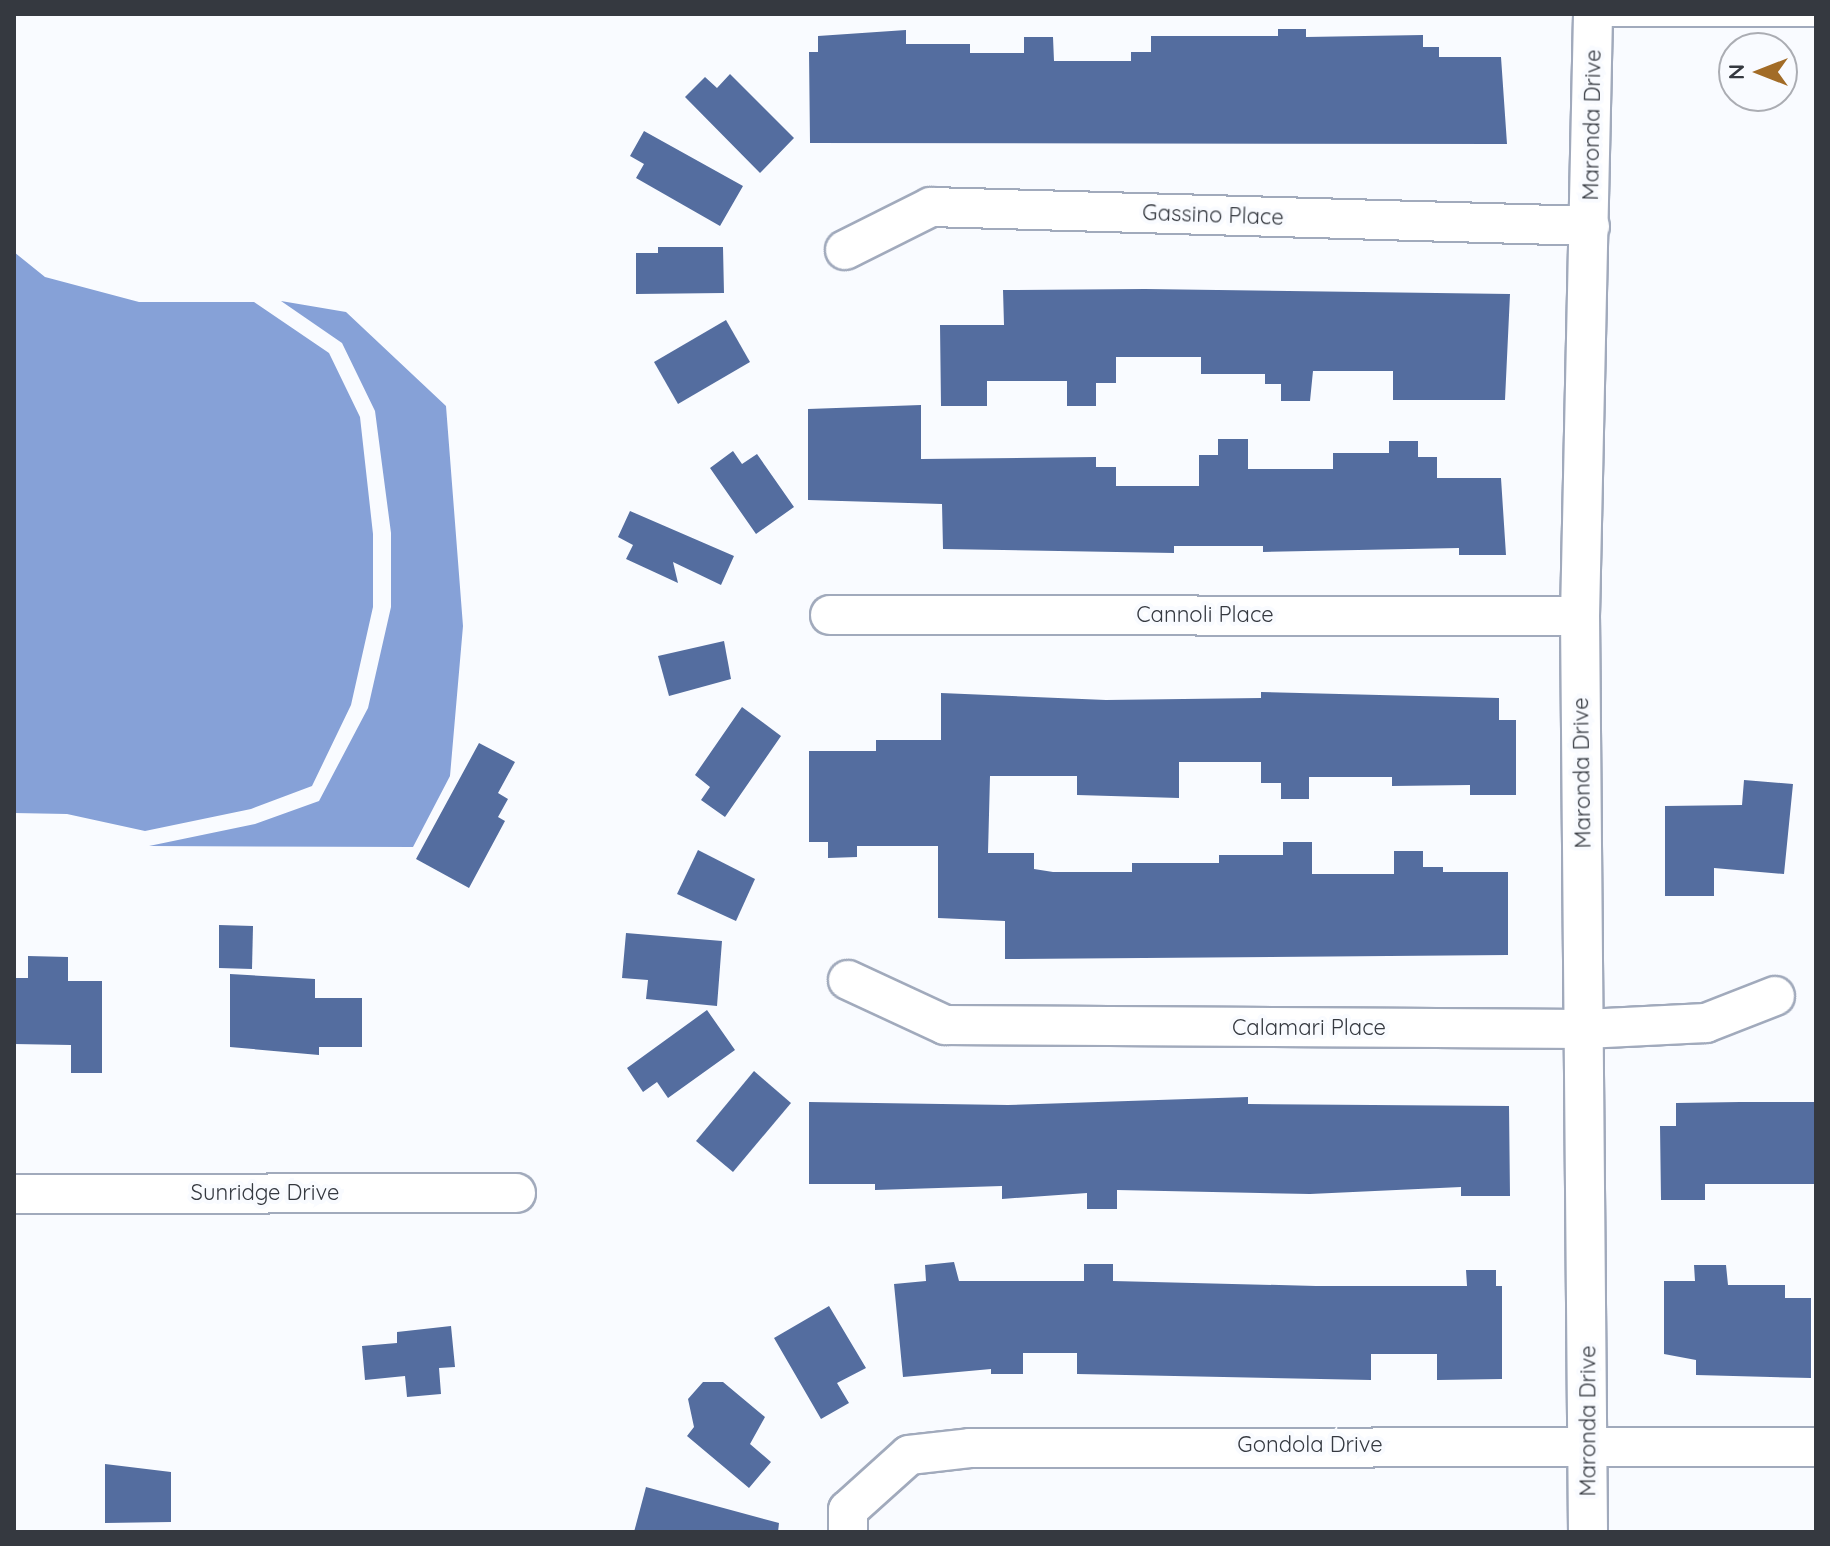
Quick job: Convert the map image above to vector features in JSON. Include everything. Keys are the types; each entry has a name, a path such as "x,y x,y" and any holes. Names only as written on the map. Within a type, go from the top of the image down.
{"street":[{"name":"Maronda Drive","path":"1588,1532 1590,1443 1580,616 1593,16"},
{"name":"Gassino Place","path":"845,250 931,207 1590,226"},
{"name":"Cannoli Place","path":"830,615 1580,616"},
{"name":"Calamari Place","path":"848,980 945,1025 1585,1029 1706,1023 1775,996"},
{"name":"Sunridge Drive","path":"14,1194 516,1193"},
{"name":"Gondola Drive","path":"848,1532 848,1510 868,1486 909,1455 955,1450 1590,1443 1816,1447"}],"lane":[{"path":"1593,16 1816,17"}],"water":[{"path":"14,252 45,277 139,302 254,302 329,353 360,417 373,534 373,607 351,705 312,786 251,809 145,831 67,814 14,813"},
{"path":"281,301 346,312 446,406 463,626 450,776 413,847 149,846 255,824 319,801 368,708 391,607 391,533 375,411 342,343"}],"building":[{"path":"1278,29 1306,29 1306,37 1423,35 1423,47 1439,47 1439,57 1501,57 1507,144 810,143 809,52 818,52 818,36 906,30 906,44 970,44 970,53 1024,53 1024,37 1053,37 1054,61 1131,61 1131,52 1151,52 1151,36 1278,36"},
{"path":"730,74 794,138 760,173 685,97 705,77 717,88"},
{"path":"644,131 743,186 720,226 636,178 644,164 630,156"},
{"path":"658,247 723,247 724,293 636,294 636,253 658,253"},
{"path":"1003,290 1510,294 1505,400 1393,400 1393,371 1313,371 1310,401 1281,401 1281,384 1265,384 1265,374 1201,374 1201,357 1116,357 1116,383 1096,383 1096,406 1067,406 1067,381 987,381 987,406 941,406 940,325 1004,325"},
{"path":"726,320 750,362 678,404 654,362"},
{"path":"921,405 921,459 1096,457 1096,467 1116,467 1116,486 1199,486 1199,455 1218,455 1218,439 1248,439 1248,469 1333,469 1333,453 1389,453 1389,441 1418,441 1418,457 1437,457 1437,478 1501,478 1506,555 1459,555 1459,548 1263,552 1263,546 1174,546 1174,553 943,549 942,504 808,500 808,409"},
{"path":"733,451 742,464 757,454 794,507 756,534 710,468"},
{"path":"630,511 734,556 721,585 673,562 678,583 626,559 633,545 618,537"},
{"path":"724,641 731,679 669,696 658,656"},
{"path":"1261,692 1499,698 1499,720 1516,720 1516,795 1470,795 1470,785 1392,786 1392,777 1309,777 1309,799 1281,799 1281,783 1261,783 1261,762 1179,762 1179,798 1077,795 1077,776 990,776 988,853 1034,853 1034,869 1053,872 1132,872 1132,863 1219,863 1219,855 1283,855 1283,842 1312,842 1312,874 1394,874 1394,851 1423,851 1423,867 1443,867 1443,872 1508,872 1508,955 1005,959 1005,921 938,918 938,846 857,846 857,857 828,858 828,842 809,842 809,751 876,751 876,740 941,740 941,693 1106,700 1261,698"},
{"path":"742,707 781,736 725,817 701,800 710,787 695,775"},
{"path":"479,743 515,762 498,793 508,799 498,817 505,821 469,888 416,859"},
{"path":"1744,780 1793,784 1784,874 1714,868 1714,896 1665,896 1665,806 1742,805"},
{"path":"698,850 755,879 736,921 677,894"},
{"path":"219,925 253,926 252,969 219,968"},
{"path":"626,933 722,941 717,1006 646,999 648,980 622,978"},
{"path":"28,956 68,957 68,981 102,981 102,1073 71,1073 71,1045 14,1044 14,978 28,978"},
{"path":"230,974 315,979 315,998 362,998 362,1047 319,1047 319,1055 230,1047"},
{"path":"707,1010 735,1050 668,1098 657,1082 643,1092 627,1068"},
{"path":"754,1071 791,1103 733,1172 696,1141"},
{"path":"1248,1097 1248,1104 1509,1106 1510,1196 1461,1196 1461,1187 1310,1194 1117,1190 1117,1209 1087,1209 1087,1193 1002,1199 1002,1186 875,1190 875,1184 809,1184 809,1102 1008,1105"},
{"path":"1816,1102 1816,1184 1705,1184 1705,1200 1661,1200 1660,1126 1676,1126 1676,1103"},
{"path":"954,1262 959,1281 1084,1281 1084,1264 1113,1264 1113,1281 1467,1286 1466,1270 1496,1270 1496,1286 1502,1286 1502,1379 1437,1380 1437,1354 1371,1354 1371,1380 1077,1374 1077,1353 1023,1353 1023,1374 991,1374 991,1369 903,1377 894,1284 926,1281 925,1265"},
{"path":"1694,1265 1726,1265 1728,1285 1785,1285 1785,1298 1811,1298 1811,1378 1696,1375 1696,1360 1664,1354 1664,1281 1695,1281"},
{"path":"829,1306 866,1368 837,1383 849,1403 821,1419 774,1338"},
{"path":"451,1326 455,1367 439,1368 441,1394 407,1397 405,1376 365,1380 362,1346 397,1343 397,1332"},
{"path":"703,1382 723,1382 765,1417 750,1444 771,1462 749,1488 687,1436 694,1427 688,1399"},
{"path":"105,1464 171,1472 171,1522 105,1523"},
{"path":"646,1487 779,1523 778,1532 634,1532"}]}
